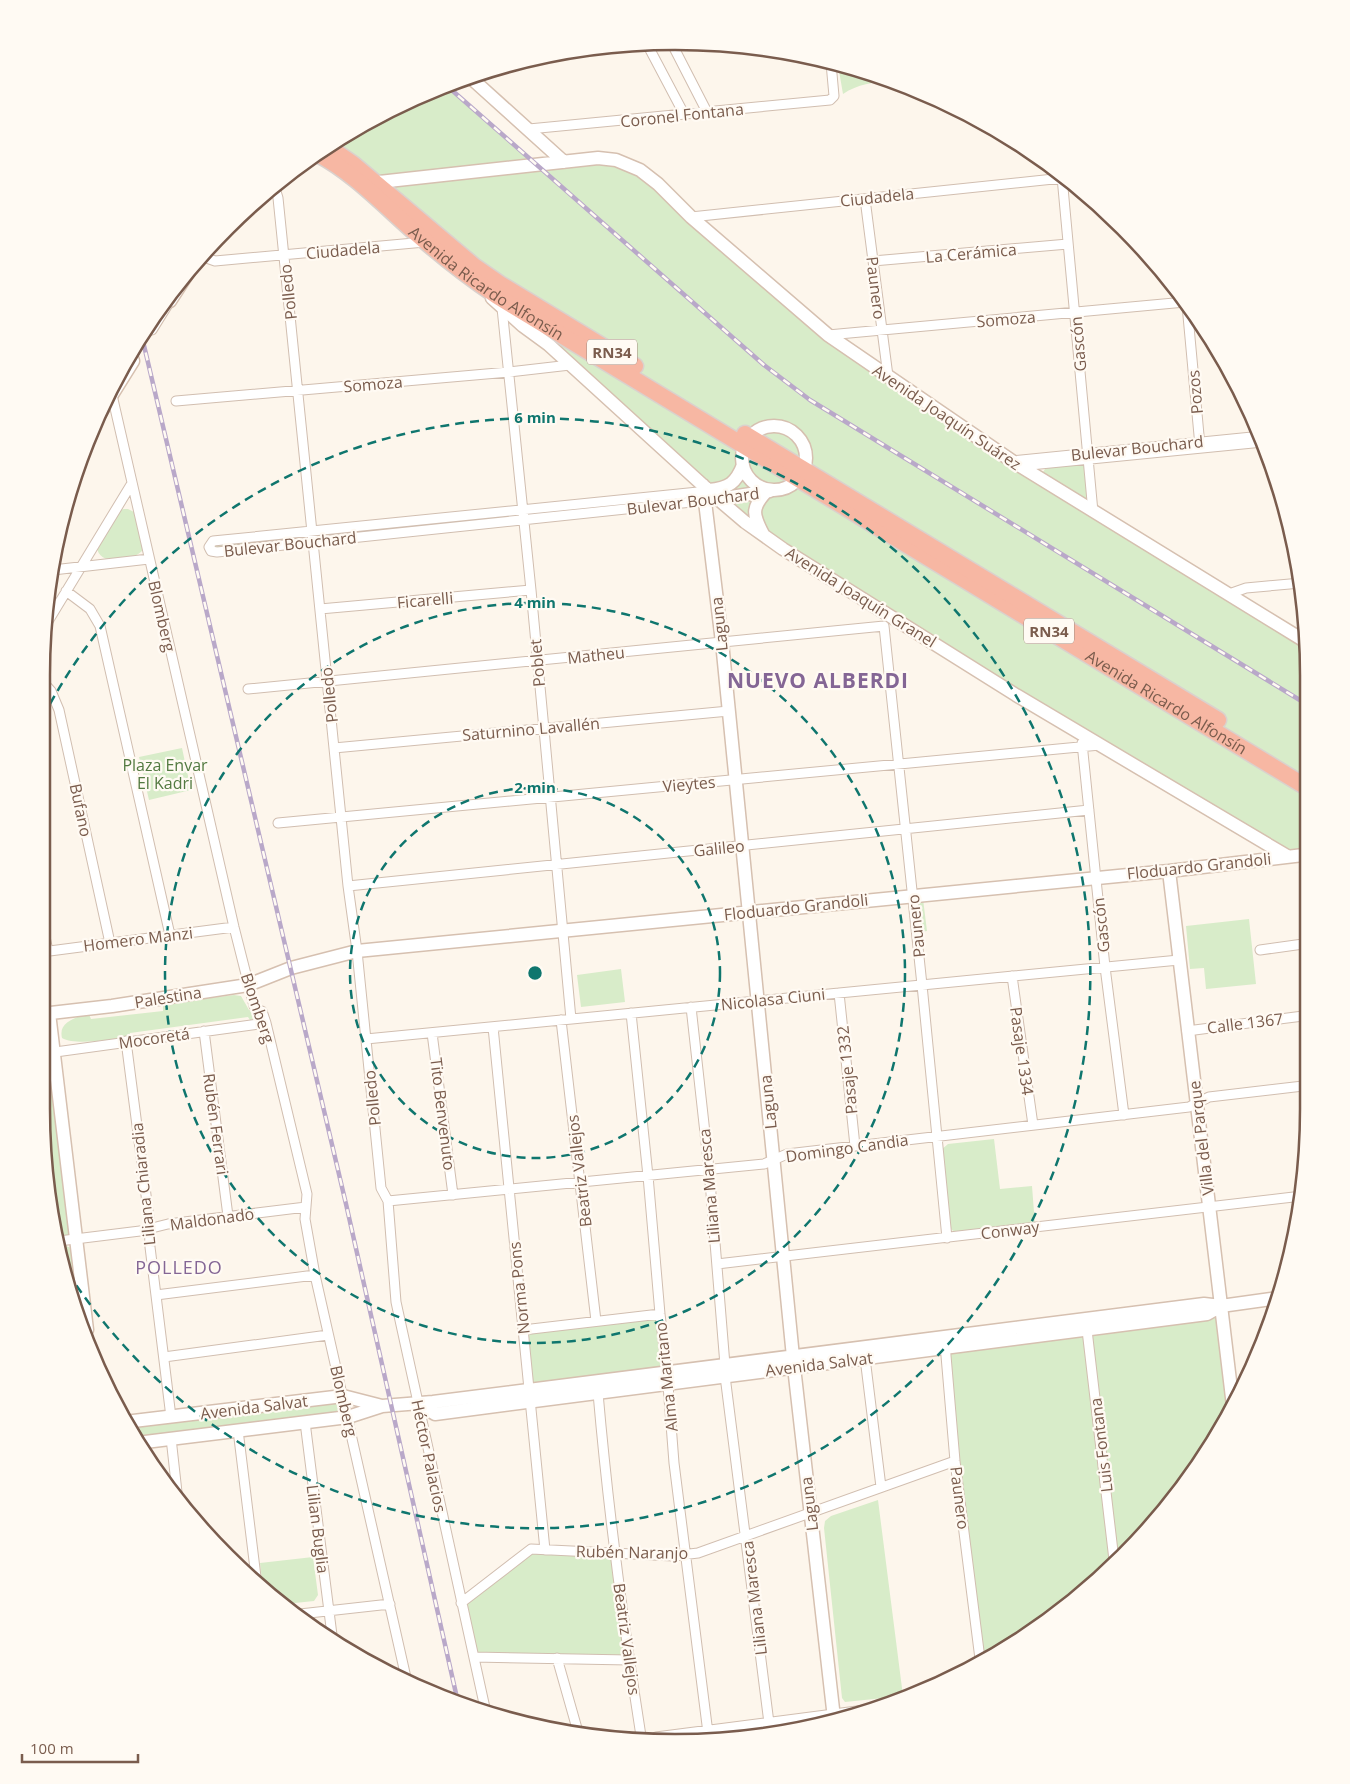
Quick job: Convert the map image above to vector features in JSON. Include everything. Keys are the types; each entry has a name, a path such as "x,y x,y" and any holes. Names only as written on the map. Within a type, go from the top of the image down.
{"highway":[{"name":"Avenida Ricardo Alfonsín","path":"335,151 354,164 368,183 425,242 497,296 747,441 1300,770"},
{"name":"Avenida Ricardo Alfonsín","path":"324,158 368,183 474,266 500,284 747,441"},
{"name":"Avenida Ricardo Alfonsín","path":"802,474 1300,783"}],"street":[{"path":"675,50 707,112"},
{"path":"650,51 684,114"},
{"name":"Coronel Fontana","path":"529,129 830,100 834,96 832,70"},
{"path":"476,82 564,162"},
{"name":"Avenida Joaquín Suárez","path":"564,162 598,158 616,160 640,170 828,334 1016,464 1299,638"},
{"path":"368,183 564,162"},
{"name":"Ciudadela","path":"692,217 1055,179"},
{"name":"Gascón","path":"1063,185 1093,512"},
{"name":"Polledo","path":"277,194 381,1188 388,1201"},
{"name":"Paunero","path":"865,199 888,376"},
{"name":"Ciudadela","path":"209,259 215,261 284,256 425,242"},
{"name":"La Cerámica","path":"873,261 1068,244"},
{"name":"Avenida Joaquín Granel","path":"476,281 502,308 570,364 708,493 764,536 888,622 1081,740 1100,745 1287,856"},
{"name":"Somoza","path":"828,334 1177,303"},
{"name":"Poblet","path":"502,308 563,930 566,1020"},
{"name":"Pozos","path":"1188,319 1200,445"},
{"name":"Somoza","path":"176,401 509,372 570,364"},
{"name":"Blomberg","path":"113,400 248,985 254,1006 262,1011 266,1023 307,1194 305,1220 315,1275 344,1396 405,1673"},
{"path":"764,536 755,518 756,504 770,491 788,487 802,474 806,458 805,448 793,432 774,426 764,428 747,441 742,454 743,464 751,480 757,486 770,491"},
{"name":"Bulevar Bouchard","path":"1016,464 1200,445 1253,437"},
{"name":"Bulevar Bouchard","path":"1200,445 1255,442"},
{"name":"Bulevar Bouchard","path":"743,464 739,474 728,486 708,493 523,519 214,552 209,548 213,541 708,493 770,491"},
{"path":"53,613 132,483"},
{"name":"Laguna","path":"708,493 793,1362 834,1714"},
{"path":"59,569 149,559"},
{"path":"1229,594 1246,588 1293,584"},
{"name":"Ficarelli","path":"320,609 530,590"},
{"path":"66,591 90,609 100,626 170,935"},
{"name":"Paunero","path":"888,622 899,764 947,1238"},
{"name":"Matheu","path":"248,688 722,642 888,622"},
{"name":"Bufano","path":"50,690 59,710 110,943"},
{"name":"Saturnino Lavallén","path":"334,748 729,711"},
{"name":"Gascón","path":"1081,740 1105,967 1124,1115"},
{"name":"Vieytes","path":"278,823 899,764 1081,740"},
{"name":"Galileo","path":"348,886 1089,810"},
{"name":"Floduardo Grandoli","path":"291,968 357,952 1096,878 1300,855"},
{"name":"Villa del Parque","path":"1169,870 1220,1306 1233,1391"},
{"name":"Homero Manzi","path":"50,951 234,927"},
{"path":"1260,950 1300,944"},
{"name":"Nicolasa Ciuni","path":"366,1039 1179,960"},
{"name":"Palestina","path":"50,1013 248,985 291,968"},
{"name":"Pasaje 1334","path":"1012,976 1032,1126"},
{"name":"Pasaje 1332","path":"839,993 855,1146"},
{"name":"Liliana Maresca","path":"691,1007 709,1170 725,1371 770,1727"},
{"name":"Alma Maritano","path":"631,1013 660,1314 668,1378 674,1463 708,1731"},
{"name":"Calle 1367","path":"1187,1031 1300,1016"},
{"name":"Beatriz Vallejos","path":"566,1020 580,1182 596,1321"},
{"name":"Mocoretá","path":"50,1053 266,1023"},
{"name":"Norma Pons","path":"493,1027 545,1550"},
{"name":"Rubén Ferrari","path":"204,1031 228,1216"},
{"name":"Tito Benvenuto","path":"432,1033 453,1195"},
{"name":"Liliana Chiaradia","path":"126,1041 171,1417"},
{"path":"50,1072 76,1239 85,1316"},
{"name":"Domingo Candia","path":"388,1201 764,1164 787,1154 1189,1107 1208,1097 1300,1086"},
{"name":"Conway","path":"716,1264 1294,1197"},
{"name":"Héctor Palacios","path":"388,1201 396,1302 484,1704"},
{"name":"Maldonado","path":"64,1240 140,1232 168,1224 306,1207"},
{"path":"156,1295 315,1275"},
{"name":"Avenida Salvat","path":"530,1395 944,1342 1204,1304 1220,1306 1270,1299"},
{"name":"Avenida Salvat","path":"793,1362 865,1358 944,1342 1087,1330 1207,1314 1220,1306"},
{"path":"523,1330 660,1314"},
{"name":"Luis Fontana","path":"1087,1330 1113,1554"},
{"path":"164,1357 328,1335"},
{"name":"Paunero","path":"944,1342 955,1460 979,1655"},
{"path":"865,1358 881,1487"},
{"name":"Avenida Salvat","path":"146,1441 348,1417 382,1406 530,1395 598,1393 668,1378"},
{"name":"Beatriz Vallejos","path":"598,1393 615,1554 641,1733"},
{"name":"Avenida Salvat","path":"134,1421 344,1396 382,1406"},
{"name":"Lilian Buglia","path":"305,1422 332,1631"},
{"path":"238,1430 255,1572"},
{"path":"171,1438 176,1485"},
{"name":"Rubén Naranjo","path":"461,1603 532,1549 673,1556 698,1553 955,1460"},
{"path":"306,1613 390,1604"},
{"path":"474,1657 629,1660"},
{"path":"557,1658 576,1726"},
{"path":"684,1734 768,1727"}],"green space":[{"path":"839,72 875,83 854,88 843,94"},
{"path":"453,91 536,165 598,158 640,170 691,217 888,376 1299,638 1300,855 1287,856 783,549 333,152 399,114"},
{"path":"1078,464 1085,466 1089,494 1084,499 1044,475 1043,472 1049,467"},
{"path":"124,509 136,513 143,550 132,557 110,560 99,553 97,547 120,510"},
{"path":"509,513 509,517 333,535 333,531"},
{"path":"306,534 307,538 215,548 214,544"},
{"name":"Plaza Envar El Kadri","path":"182,748 191,790 149,800 139,757"},
{"path":"916,899 923,899 927,931 920,932"},
{"path":"1249,919 1256,984 1206,989 1204,968 1190,969 1186,926"},
{"path":"621,969 625,1002 581,1007 577,975"},
{"path":"234,995 241,996 249,1010 260,1013 258,1018 250,1020 248,1017 130,1033 130,1037 105,1040 76,1042 62,1038 61,1032 65,1024 88,1012 91,1019 163,1011 163,1004"},
{"path":"50,1072 70,1233 67,1236 63,1236 55,1191 51,1150"},
{"path":"994,1139 1000,1189 1032,1186 1035,1225 957,1233 949,1225 941,1150 948,1144"},
{"path":"65,1246 71,1248 78,1294 71,1271"},
{"path":"1221,1306 1231,1393 1195,1456 1145,1521 1117,1551 1055,1605 1022,1629 980,1655 945,1348"},
{"path":"657,1317 663,1368 533,1384 527,1333"},
{"path":"333,1401 338,1404 338,1410 335,1415 144,1438 136,1426"},
{"path":"878,1500 902,1691 884,1698 845,1702 842,1698 824,1528 825,1521 831,1516"},
{"path":"531,1549 615,1554 629,1660 474,1657 461,1603"},
{"path":"313,1557 318,1595 314,1601 293,1603 262,1578 260,1563"}],"railway":[{"path":"453,91 764,365 810,400 1300,700"},
{"path":"144,346 346,1204 456,1694"}],"district":[{"name":"NUEVO ALBERDI","path":"818,680"},
{"name":"POLLEDO","path":"179,1267"}]}
